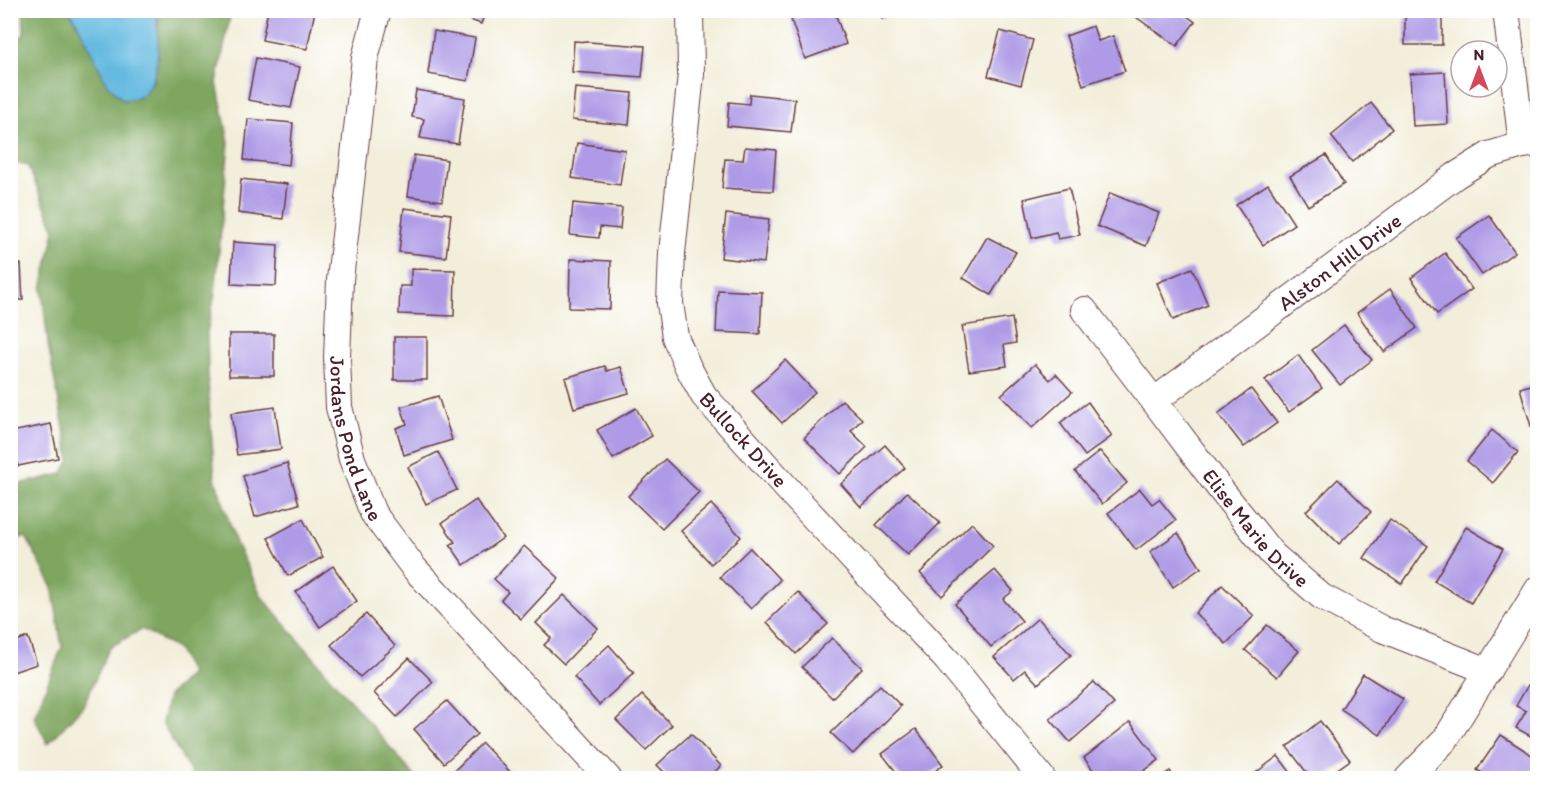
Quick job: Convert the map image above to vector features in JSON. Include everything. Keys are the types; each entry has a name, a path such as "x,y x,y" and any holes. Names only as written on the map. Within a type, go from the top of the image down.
{"street":[{"name":"Jordans Pond Lane","path":"378,10 364,58 340,280 337,358 339,407 352,459 373,513 414,568 609,778"},
{"name":"Bullock Drive","path":"690,10 691,74 672,253 670,303 675,337 688,367 704,396 947,660 1042,778"},
{"path":"1506,10 1530,144"},
{"name":"Alston Hill Drive","path":"1154,401 1455,177 1489,155 1530,144"},
{"name":"Elise Marie Drive","path":"1084,310 1272,554 1322,597 1382,629 1488,670"},
{"path":"1408,778 1445,740 1538,589"}],"green space":[{"path":"23,11 69,11 76,20 107,84 123,100 137,98 153,82 157,66 158,21 156,11 231,11 217,83 229,142 215,294 207,332 209,405 215,478 236,543 262,597 416,778 194,778 162,723 168,696 191,674 177,649 142,629 110,647 83,706 48,744 34,717 62,647 52,586 26,537 11,540 11,486 62,474 70,460 48,345 42,289 55,230 28,166 11,164 10,47 24,34"}],"water":[{"path":"69,11 156,11 157,59 151,83 145,92 137,98 123,100 107,84 76,20"}],"building":[{"path":"268,10 315,11 307,49 262,40"},
{"path":"443,10 486,10 481,24"},
{"path":"816,10 834,10 846,44 805,59 791,20"},
{"path":"877,10 899,10 882,19"},
{"path":"1126,10 1179,10 1195,22 1177,46"},
{"path":"1405,10 1442,10 1442,45 1405,45"},
{"path":"1093,26 1098,41 1113,36 1125,71 1083,85 1066,36"},
{"path":"434,31 475,38 468,81 428,74"},
{"path":"1000,31 1033,40 1021,85 988,76"},
{"path":"574,41 645,46 642,77 572,72"},
{"path":"256,58 300,67 291,108 248,100"},
{"path":"1445,72 1448,124 1413,126 1410,74"},
{"path":"575,88 632,93 629,125 572,120"},
{"path":"416,90 465,98 458,144 420,138 424,119 412,117"},
{"path":"750,94 795,99 791,132 727,126 729,102 749,104"},
{"path":"1371,103 1392,129 1352,162 1331,136"},
{"path":"248,119 293,123 289,165 244,160"},
{"path":"577,143 625,150 620,185 572,178"},
{"path":"745,147 776,150 773,191 722,188 725,159 743,160"},
{"path":"414,155 447,160 442,201 408,196"},
{"path":"1326,155 1344,184 1308,206 1290,176"},
{"path":"241,179 287,184 283,219 238,213"},
{"path":"1268,184 1294,224 1263,245 1236,205"},
{"path":"1069,188 1080,235 1058,239 1056,232 1032,238 1024,199"},
{"path":"1110,193 1159,213 1146,246 1097,226"},
{"path":"573,203 622,208 620,229 600,227 599,238 570,235"},
{"path":"404,208 451,214 446,257 399,252"},
{"path":"726,214 769,219 764,263 721,258"},
{"path":"1489,215 1515,252 1482,275 1456,238"},
{"path":"987,237 1016,252 991,295 963,278"},
{"path":"233,242 278,245 276,286 231,284"},
{"path":"1445,253 1472,289 1437,314 1411,278"},
{"path":"570,259 611,261 610,309 569,308"},
{"path":"10,264 21,264 23,300 10,300"},
{"path":"1192,268 1208,305 1173,320 1157,283"},
{"path":"411,269 455,270 454,316 399,314 400,286 411,286"},
{"path":"1390,289 1417,328 1384,352 1357,313"},
{"path":"718,290 762,292 760,334 716,332"},
{"path":"1012,318 1016,343 1004,345 1007,366 969,371 962,326"},
{"path":"1344,325 1372,360 1340,385 1312,350"},
{"path":"229,334 274,334 274,376 229,376"},
{"path":"394,337 427,337 427,380 394,380"},
{"path":"1298,355 1322,388 1289,412 1265,380"},
{"path":"785,360 815,392 782,423 752,391"},
{"path":"1035,364 1050,380 1056,374 1072,392 1032,428 1001,395"},
{"path":"605,366 607,371 621,367 629,393 574,408 565,378"},
{"path":"1538,383 1538,429 1532,430 1520,388"},
{"path":"1251,389 1277,423 1244,447 1218,414"},
{"path":"438,396 452,440 404,455 396,428 407,424 401,407"},
{"path":"842,400 862,419 851,431 867,447 840,474 804,438"},
{"path":"1088,402 1112,436 1085,456 1060,423"},
{"path":"275,407 281,449 237,455 231,413"},
{"path":"636,408 652,436 613,459 597,430"},
{"path":"51,424 58,458 18,466 11,432"},
{"path":"1492,430 1518,452 1493,483 1467,461"},
{"path":"885,445 905,468 861,507 841,484"},
{"path":"1100,451 1127,483 1102,504 1075,471"},
{"path":"438,452 457,490 426,504 408,467"},
{"path":"665,459 699,492 662,529 628,496"},
{"path":"287,463 299,504 255,517 243,476"},
{"path":"1338,479 1371,512 1339,544 1306,511"},
{"path":"1140,489 1152,504 1159,499 1176,520 1136,550 1108,513"},
{"path":"907,492 940,523 908,555 876,525"},
{"path":"476,500 503,538 464,565 450,545 455,542 442,523"},
{"path":"711,504 741,537 711,564 681,531"},
{"path":"303,519 323,557 288,576 268,538"},
{"path":"1390,520 1428,546 1402,584 1364,558"},
{"path":"972,523 993,546 942,596 920,573"},
{"path":"1466,527 1503,549 1471,603 1434,581"},
{"path":"1178,533 1201,568 1173,587 1150,552"},
{"path":"524,546 559,578 521,619 501,600 508,592 494,579"},
{"path":"750,548 780,580 751,609 720,577"},
{"path":"333,566 357,601 320,627 296,592"},
{"path":"995,570 1013,591 1003,599 1022,621 991,647 955,604"},
{"path":"1222,585 1254,616 1226,644 1195,613"},
{"path":"798,592 828,624 796,654 767,622"},
{"path":"564,595 598,628 564,664 544,645 551,638 536,623"},
{"path":"366,614 395,646 360,677 331,645"},
{"path":"1038,618 1071,655 1038,684 1025,670 1014,679 994,657"},
{"path":"1267,625 1299,651 1277,677 1245,650"},
{"path":"28,637 37,664 10,673 10,643"},
{"path":"832,638 862,668 832,698 802,667"},
{"path":"609,645 634,673 599,705 574,677"},
{"path":"409,658 433,682 397,717 374,693"},
{"path":"1363,674 1403,699 1380,735 1341,709"},
{"path":"1094,682 1114,704 1070,742 1050,719"},
{"path":"880,685 901,706 853,754 831,733"},
{"path":"1528,685 1538,690 1538,740 1516,728 1526,711 1516,706"},
{"path":"642,695 672,725 646,750 616,720"},
{"path":"447,701 477,734 444,763 414,729"},
{"path":"1320,721 1350,760 1325,778 1311,778 1287,747"},
{"path":"1130,722 1159,760 1134,778 1099,778 1084,758"},
{"path":"916,729 943,765 925,778 901,778 882,754"},
{"path":"691,734 721,766 708,778 670,778 657,765"},
{"path":"1501,735 1538,759 1526,778 1491,778 1477,770"},
{"path":"482,743 513,775 509,778 452,778 449,776"},
{"path":"1278,756 1295,778 1249,778"},
{"path":"1170,771 1175,778 1159,778"}]}
